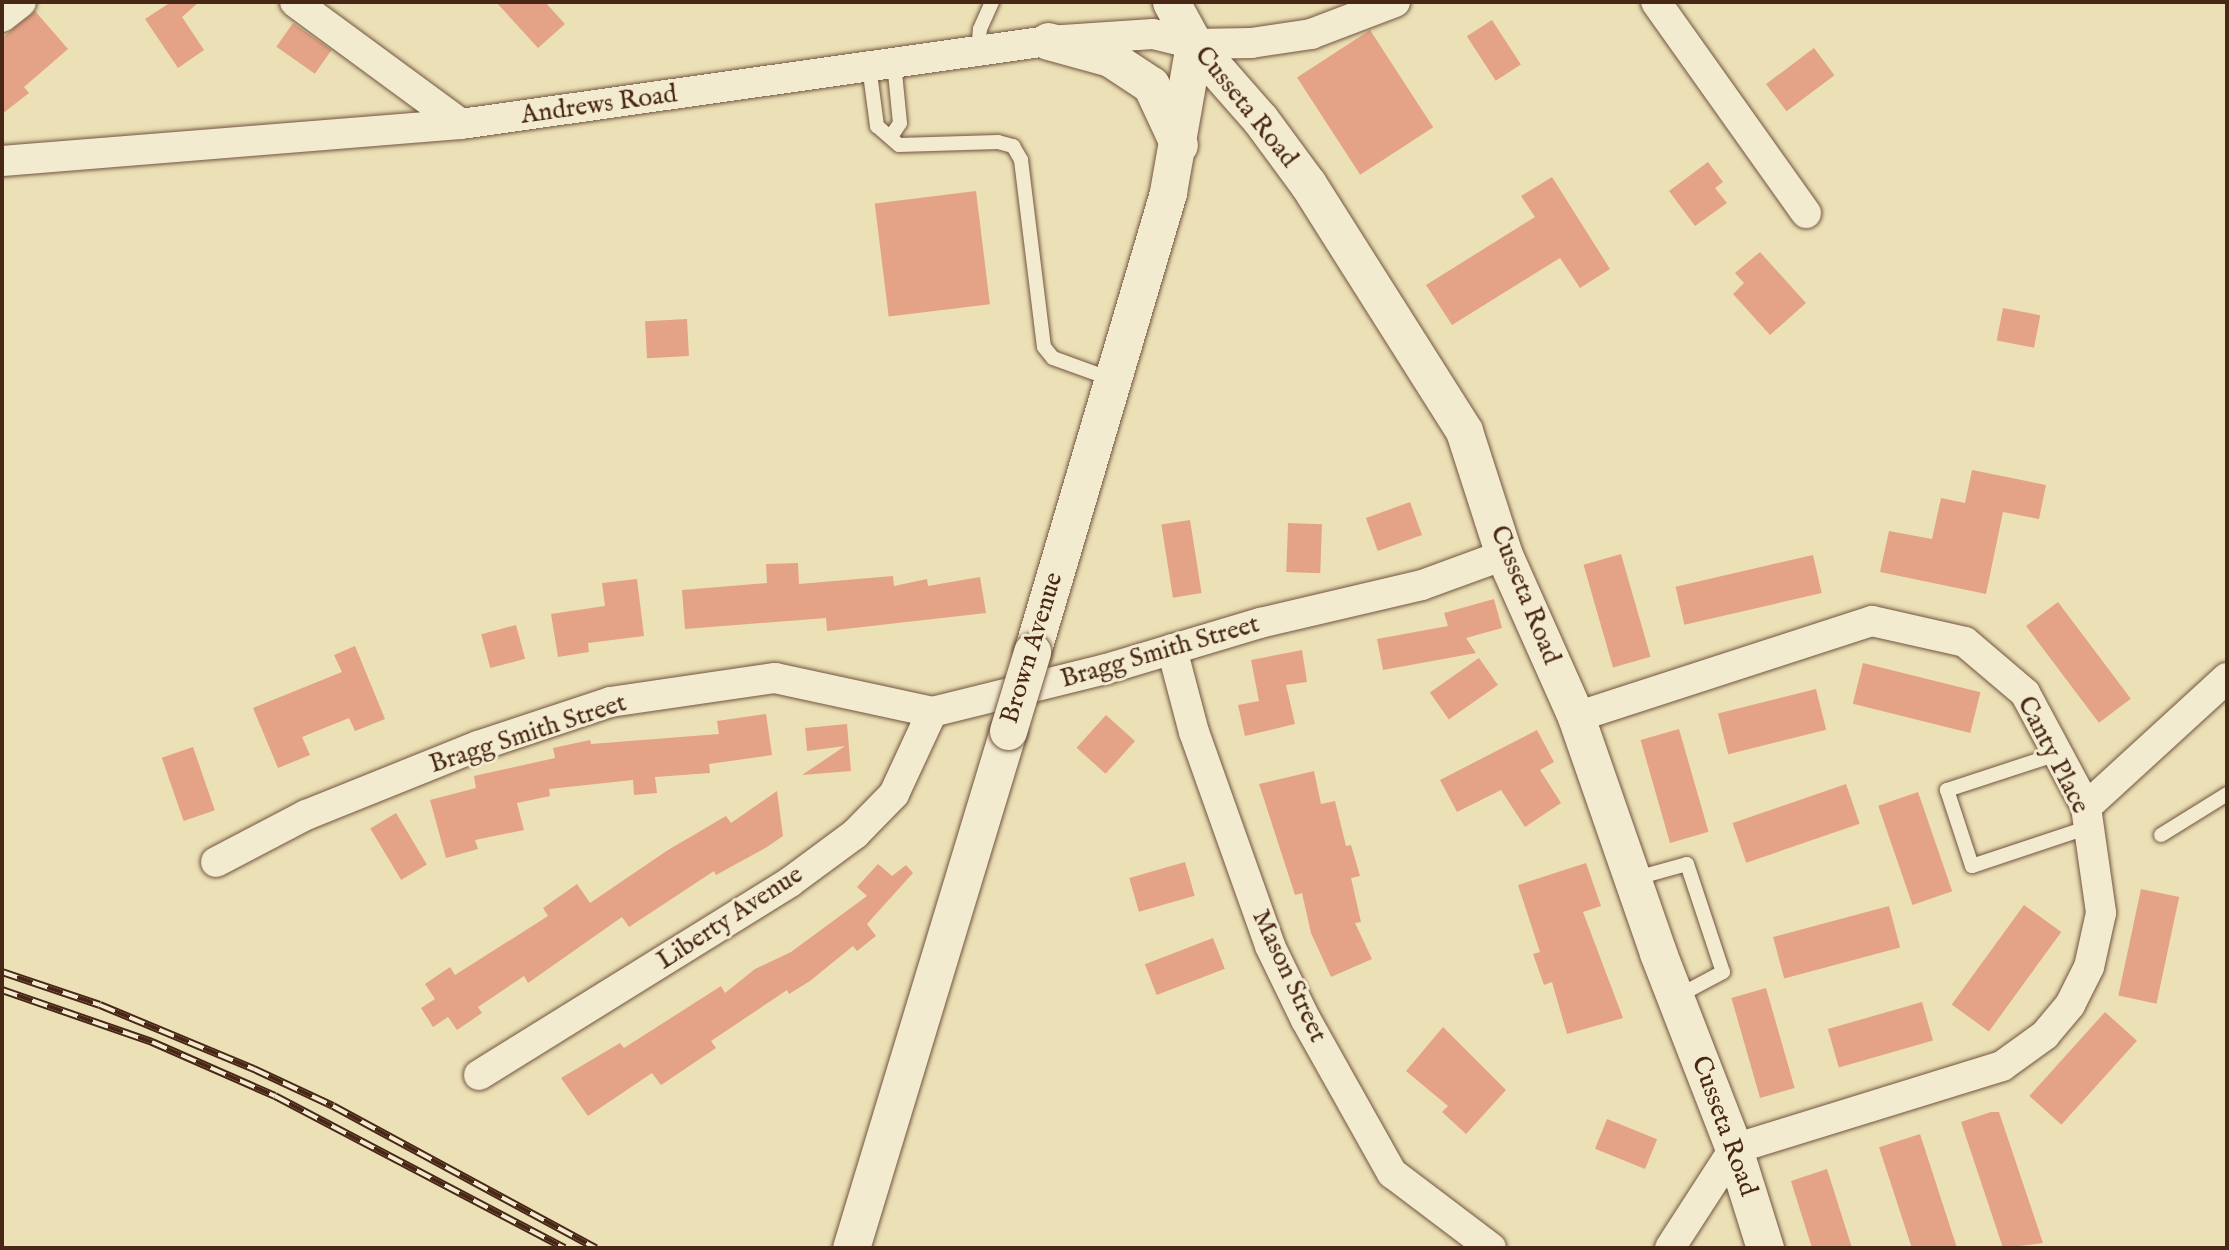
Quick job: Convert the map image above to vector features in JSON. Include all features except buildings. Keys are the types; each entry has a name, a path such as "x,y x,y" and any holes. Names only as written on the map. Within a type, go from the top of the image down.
{"street":[{"path":"2,17 21,2"},
{"path":"295,2 461,124"},
{"name":"Cusseta Road","path":"1171,2 1194,44 1259,119 1308,184 1464,431 1504,555 1576,717 1676,997 1734,1149 1765,1248"},
{"name":"Andrews Road","path":"2,161 461,124 1048,41 1153,34 1194,44 1251,43 1311,34 1395,2"},
{"path":"1656,2 1806,213"},
{"path":"1048,41 1110,58 1151,85 1179,145"},
{"name":"Brown Avenue","path":"851,1248 1032,652 1179,145 1194,44"},
{"name":"Bragg Smith Street","path":"216,862 306,815 478,746 610,702 775,678 932,712 1260,623 1422,585 1504,555"},
{"name":"Canty Place","path":"1576,717 1872,621 1965,642 2025,693 2087,817 2101,913 2089,967 2070,1005 2045,1035 2002,1066 1734,1149"},
{"name":"Mason Street","path":"1172,649 1194,732 1270,946 1306,1020 1392,1173 1490,1248"},
{"path":"2087,817 2225,685"},
{"name":"Liberty Avenue","path":"479,1075 790,881 855,834 894,794 932,712"},
{"path":"1670,1248 1734,1149"}],"lane":[{"path":"978,51 980,29 992,2"},
{"path":"881,64 900,123 891,135"},
{"path":"881,64 877,126 891,135 899,145 912,147 998,142 1013,146 1021,160 1044,347 1054,358 1112,379"},
{"path":"2057,754 1947,790 1972,866 2087,817"},
{"path":"2161,835 2227,794"},
{"path":"1633,879 1686,864 1723,972 1676,997"}],"railway":[{"path":"2,972 100,1005 254,1069 333,1106 596,1248"},
{"path":"2,990 152,1042 275,1096 564,1248"}]}
